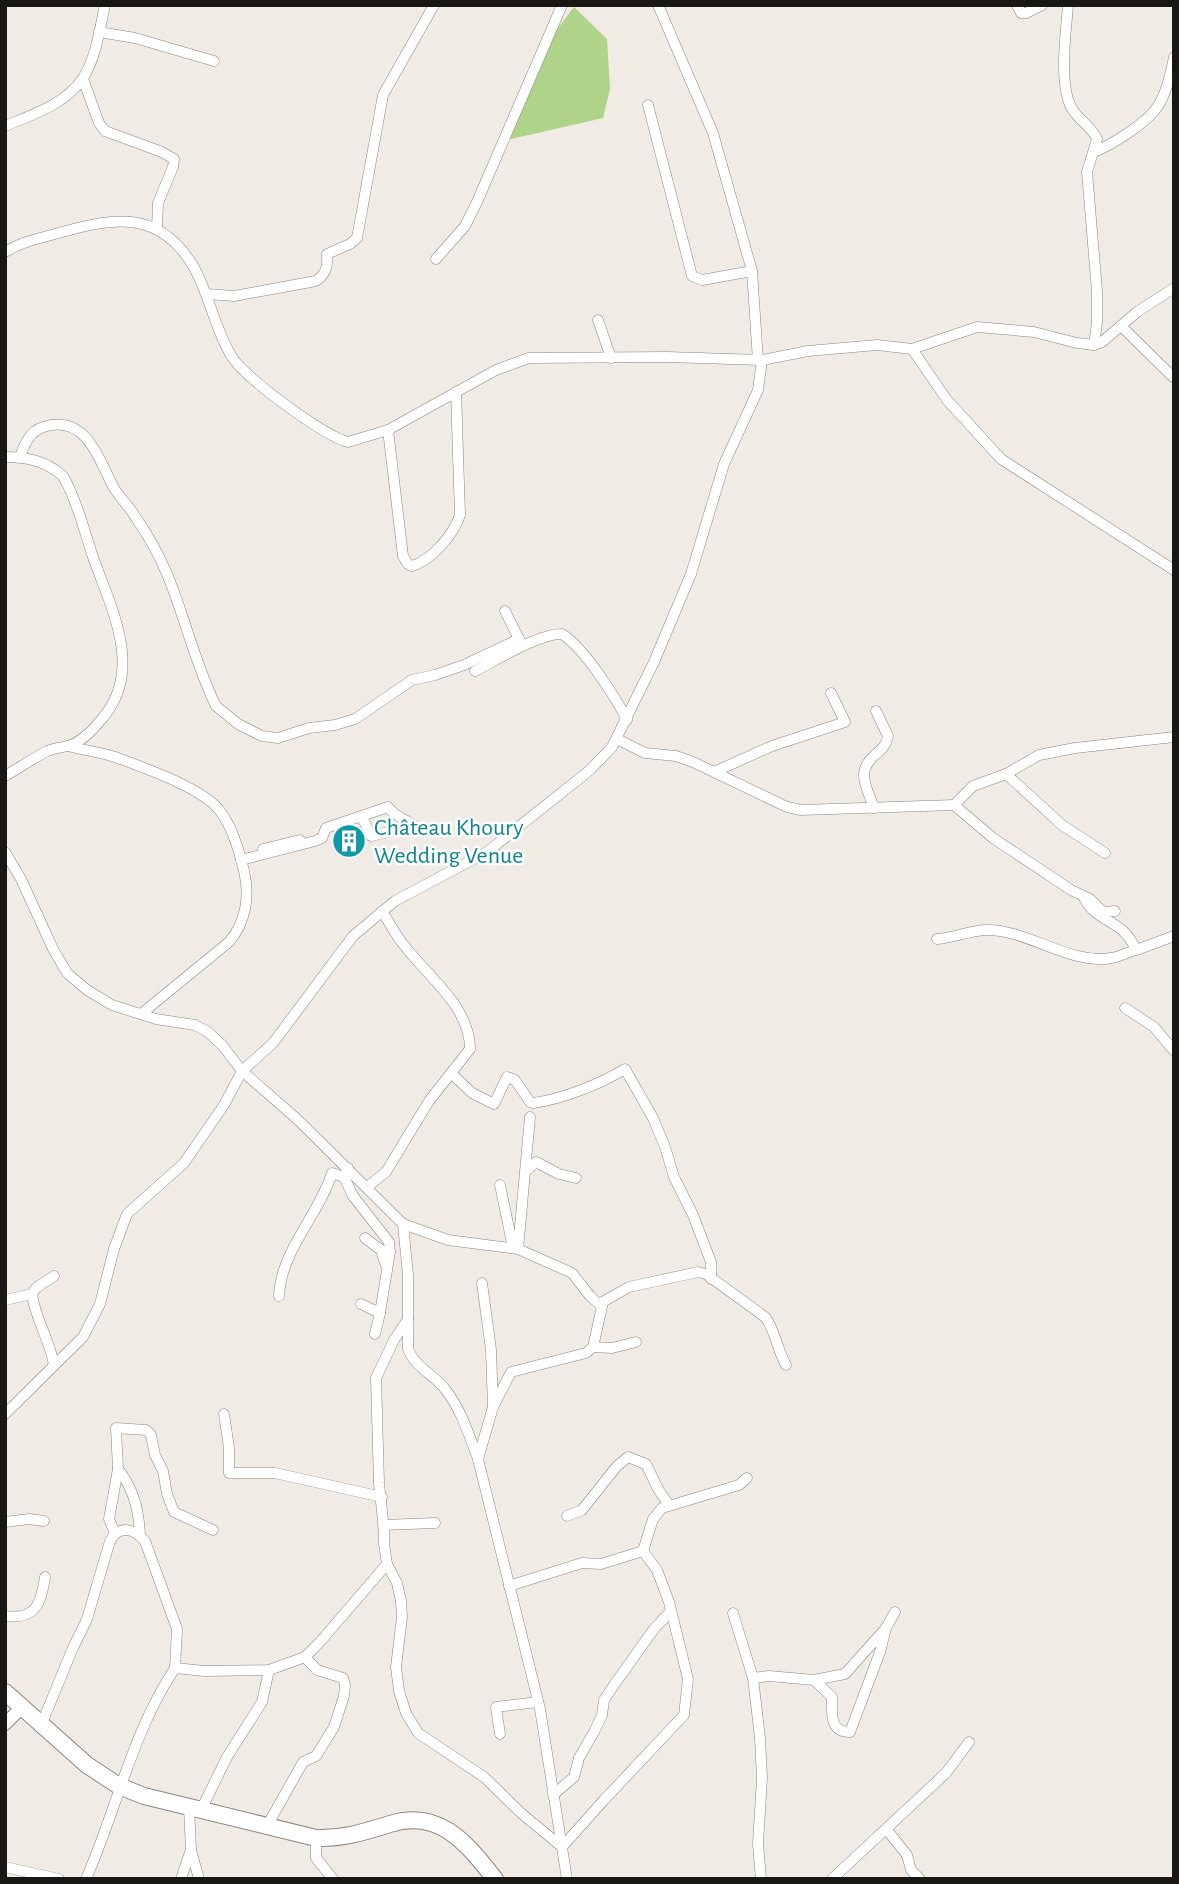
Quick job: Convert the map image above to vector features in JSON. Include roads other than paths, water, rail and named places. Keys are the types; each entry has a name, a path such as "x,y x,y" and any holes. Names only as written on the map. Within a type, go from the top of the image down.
{"highway":[{"path":"5,1692 71,1752 119,1786 144,1796 316,1838 345,1838 406,1820 433,1822 451,1831 495,1879"}],"street":[{"path":"5,126 49,107 83,79 105,5"},
{"path":"206,294 234,296 316,281 325,273 327,254 357,239 383,95 434,5"},
{"path":"436,259 465,226 477,202 562,5"},
{"path":"5,1414 83,1338 100,1304 114,1249 127,1214 184,1163 224,1105 242,1072 273,1043 353,936 394,901 497,845 590,769 617,739 627,720 691,574 724,464 758,390 760,360 752,271 713,133 658,5"},
{"path":"1017,5 1021,13 1026,13 1042,5"},
{"path":"1069,5 1065,58 1070,106 1097,136 1087,172 1096,278 1097,322 1094,345"},
{"path":"99,32 135,38 214,61"},
{"path":"1094,152 1124,135 1153,112 1166,87 1174,57"},
{"path":"83,79 99,123 105,131 163,152 174,159 160,197 157,228"},
{"path":"648,105 692,275 702,280 752,271"},
{"path":"5,252 30,240 101,222 134,223 157,228 184,251 206,294 223,342 239,367 321,430 348,442 388,430 496,370 529,358 667,357 760,360 808,351 877,345 912,349 977,327 1034,332 1094,345 1102,342 1137,312 1174,288"},
{"path":"598,320 611,358"},
{"path":"1121,326 1173,376"},
{"path":"912,349 947,400 1002,458 1174,570"},
{"path":"388,430 403,556 412,566 430,556 456,527 460,515 456,393"},
{"path":"20,457 27,439 32,432 40,428 65,424 85,436 164,567 216,706 228,718 262,736 278,738 309,728 347,723 366,713 412,680 435,675 521,643 556,634 568,638 618,701 627,720"},
{"path":"5,457 20,457 49,465 63,476 116,619 123,650 120,680 108,711 87,734 67,746 51,749 5,776"},
{"path":"505,611 521,643"},
{"path":"475,670 521,643"},
{"path":"714,772 772,746 845,722 831,693"},
{"path":"874,808 863,772 866,763 884,747 888,736 876,711"},
{"path":"954,805 972,786 1006,774 1039,755 1075,748 1174,737"},
{"path":"617,739 645,753 676,756 794,809 813,811 954,805 993,838 1063,885 1092,900 1103,912 1115,911"},
{"path":"67,746 114,757 168,778 195,792 221,812 237,843 246,880 246,906 238,932 141,1014"},
{"path":"1006,774 1062,825 1105,853"},
{"path":"241,860 315,841 323,838 326,828 388,807 395,817 415,826 371,836 362,817"},
{"path":"237,843 247,854 306,838"},
{"path":"5,852 67,973 99,998 141,1014 202,1028 222,1045 242,1072 297,1119 346,1173 367,1187 403,1224 448,1240 515,1248 572,1273 595,1302 603,1302 629,1287 698,1272 760,1313 769,1322 786,1365"},
{"path":"1082,895 1088,907 1097,915 1118,925 1130,935 1136,950"},
{"path":"367,1187 386,1172 417,1118 470,1049 466,1025 459,1011 403,944 382,911"},
{"path":"937,939 984,930 1027,939 1078,956 1109,959 1174,936"},
{"path":"1125,1008 1154,1027 1174,1051"},
{"path":"451,1073 472,1093 494,1104 508,1077 515,1080 533,1103 573,1092 625,1069 653,1118 677,1184 712,1262 710,1279"},
{"path":"515,1248 527,1170 530,1117"},
{"path":"527,1170 536,1162 559,1174 576,1178"},
{"path":"279,1296 279,1285 285,1267 326,1192 332,1173 346,1173"},
{"path":"346,1173 353,1196 388,1242 388,1264 375,1334"},
{"path":"500,1185 515,1248"},
{"path":"403,1224 409,1353 445,1389 465,1422 478,1459 538,1702 567,1879"},
{"path":"365,1238 381,1250 385,1263 388,1264"},
{"path":"5,1300 32,1294 54,1276"},
{"path":"482,1283 491,1350 493,1407"},
{"path":"32,1294 36,1312 51,1348 54,1365"},
{"path":"478,1459 493,1407 511,1372 586,1353 593,1347 603,1302"},
{"path":"362,1304 380,1312"},
{"path":"409,1318 394,1340 376,1378 379,1483 387,1564 397,1583 401,1601 402,1617 396,1667 399,1691 411,1724 426,1739 497,1787 522,1813 562,1847"},
{"path":"593,1347 612,1348 636,1342"},
{"path":"224,1414 229,1448 229,1473 275,1473 382,1497"},
{"path":"115,1533 109,1519 118,1469 116,1428 146,1430 151,1435 174,1512 213,1530"},
{"path":"567,1517 582,1510 617,1466 628,1457 646,1464 669,1505"},
{"path":"118,1469 131,1489 141,1520 140,1536"},
{"path":"643,1551 653,1519 662,1508 739,1485 747,1478"},
{"path":"5,1522 29,1519 44,1521"},
{"path":"383,1525 435,1523"},
{"path":"42,1723 87,1619 110,1541 115,1533 128,1530 145,1541 177,1629 175,1668 143,1724 86,1879"},
{"path":"509,1586 583,1563 601,1564 643,1551"},
{"path":"562,1847 684,1715 688,1679 671,1611 657,1570 643,1551"},
{"path":"175,1668 204,1671 269,1670 304,1657 387,1564"},
{"path":"5,1616 22,1616 35,1609 42,1598 45,1577"},
{"path":"553,1795 574,1777 579,1758 594,1732 604,1700 654,1629 671,1611"},
{"path":"753,1678 769,1676 814,1680 845,1674 886,1628 895,1612"},
{"path":"733,1614 753,1678 761,1758 758,1844 761,1879"},
{"path":"814,1680 832,1697 832,1720 836,1728 850,1732 886,1628"},
{"path":"267,1826 303,1762 316,1756 322,1748 334,1727 344,1696 343,1678 317,1670 304,1657"},
{"path":"181,1879 191,1849 195,1809 262,1702 269,1670"},
{"path":"500,1734 496,1707 538,1702"},
{"path":"5,1724 22,1707"},
{"path":"832,1879 946,1773 969,1742"},
{"path":"887,1830 907,1856 911,1870 920,1879"},
{"path":"316,1838 316,1858 333,1879"},
{"path":"191,1849 199,1879"},
{"path":"5,1867 59,1879"}],"place":[{"name":"Château Khoury Wedding Venue","path":"349,841"}]}
